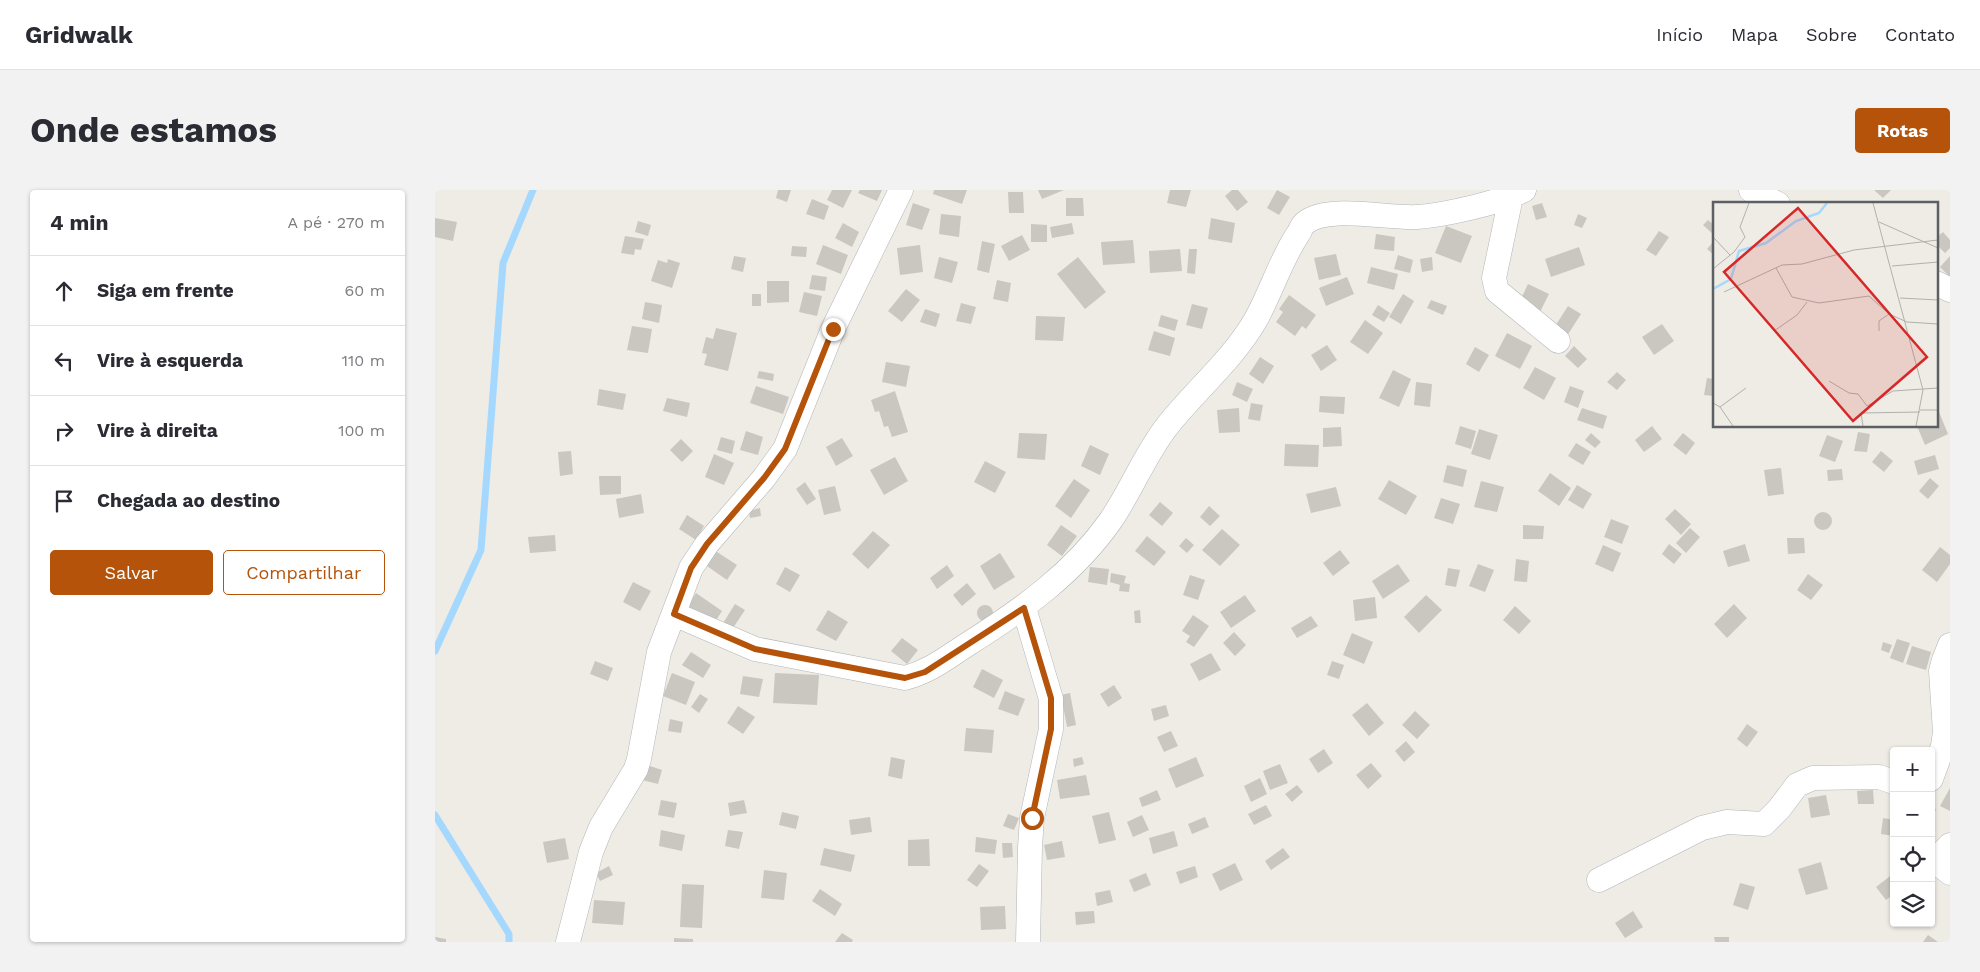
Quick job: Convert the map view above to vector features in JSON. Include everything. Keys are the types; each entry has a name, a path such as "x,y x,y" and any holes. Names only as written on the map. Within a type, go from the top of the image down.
{"street":[{"path":"568,942 591,852 601,827 636,769 639,760 659,652 691,568 707,544 764,478 785,449 833,329 901,190"},
{"path":"1751,190 1774,202"},
{"path":"674,614 755,649 905,678 925,672 1024,608 1063,575 1094,543 1113,517 1151,450 1169,425 1233,353 1255,320 1289,246 1305,223 1326,213 1416,217 1450,212 1517,194"},
{"path":"1517,194 1494,278 1497,291 1558,341"},
{"path":"1937,284 1950,290"},
{"path":"1024,608 1051,698 1051,729 1032,818 1028,942"},
{"path":"1935,768 1943,746 1945,732 1941,671 1943,660 1950,645"},
{"path":"1599,880 1702,828 1727,822 1763,824 1779,809 1797,785 1813,778 1879,777 1890,781"},
{"path":"1950,845 1942,853 1941,866 1950,873"}],"building":[{"path":"778,190 791,190 787,202 776,198"},
{"path":"832,190 852,190 843,208 827,200"},
{"path":"860,190 882,190 877,201 858,193"},
{"path":"934,190 967,190 962,204 933,194"},
{"path":"1038,190 1064,190 1042,199"},
{"path":"1170,190 1191,190 1186,207 1167,203"},
{"path":"1232,190 1238,190 1248,202 1237,211 1225,196"},
{"path":"1277,190 1290,197 1279,215 1267,208"},
{"path":"1874,190 1891,190 1883,198"},
{"path":"1008,192 1023,192 1024,213 1009,213"},
{"path":"1066,198 1083,198 1084,216 1066,216"},
{"path":"812,199 829,206 824,220 806,214"},
{"path":"913,203 930,209 922,230 906,225"},
{"path":"1542,203 1547,217 1536,220 1532,206"},
{"path":"941,214 961,216 959,237 939,234"},
{"path":"1578,214 1587,218 1582,228 1574,225"},
{"path":"435,218 457,222 453,241 435,237"},
{"path":"1211,218 1235,223 1232,243 1208,239"},
{"path":"1708,220 1713,224 1713,234 1703,225"},
{"path":"638,221 651,225 648,236 635,232"},
{"path":"843,223 859,232 852,247 835,238"},
{"path":"1072,223 1074,234 1052,238 1050,227"},
{"path":"1031,224 1047,225 1047,242 1031,242"},
{"path":"1446,226 1472,236 1461,263 1435,253"},
{"path":"1659,231 1669,237 1656,256 1646,250"},
{"path":"1943,232 1950,240 1950,248 1945,253 1937,245 1937,237"},
{"path":"1376,234 1395,237 1394,251 1374,249"},
{"path":"1022,235 1030,250 1009,261 1001,246"},
{"path":"625,236 644,239 641,250 635,249 634,255 621,253"},
{"path":"1133,240 1135,263 1103,265 1101,242"},
{"path":"982,241 995,244 989,273 977,270"},
{"path":"1713,242 1713,254 1707,249"},
{"path":"823,245 848,255 841,274 816,264"},
{"path":"920,245 923,272 900,275 897,248"},
{"path":"792,246 807,247 806,257 791,256"},
{"path":"1579,247 1585,265 1551,277 1545,259"},
{"path":"1180,249 1182,271 1150,273 1149,251"},
{"path":"1189,249 1197,249 1195,274 1187,273"},
{"path":"1336,254 1341,275 1319,280 1314,258"},
{"path":"1398,255 1413,260 1410,273 1394,269"},
{"path":"734,256 746,258 743,272 731,269"},
{"path":"1950,256 1950,277 1940,267"},
{"path":"939,257 958,262 952,283 934,278"},
{"path":"1078,257 1106,292 1085,309 1057,274"},
{"path":"1432,257 1433,270 1422,272 1420,259"},
{"path":"668,259 680,263 672,288 651,281 658,260 667,263"},
{"path":"1371,267 1398,274 1394,290 1367,283"},
{"path":"812,275 827,277 825,291 809,289"},
{"path":"1347,277 1354,294 1326,306 1319,288"},
{"path":"997,280 1011,283 1008,302 993,299"},
{"path":"767,281 789,281 789,302 767,303"},
{"path":"1528,284 1549,294 1538,316 1517,307"},
{"path":"906,289 920,300 902,322 888,311"},
{"path":"804,292 822,296 817,316 799,312"},
{"path":"752,294 761,294 761,306 752,306"},
{"path":"1403,294 1414,301 1401,324 1389,317"},
{"path":"1289,295 1316,315 1306,329 1302,326 1295,336 1276,322 1283,312 1279,309"},
{"path":"1431,300 1447,306 1443,315 1427,308"},
{"path":"645,302 662,305 659,323 642,319"},
{"path":"961,303 976,307 971,324 956,321"},
{"path":"1192,304 1208,308 1202,329 1186,325"},
{"path":"1378,305 1390,313 1384,322 1372,315"},
{"path":"1568,306 1581,314 1565,339 1552,331"},
{"path":"925,309 940,314 936,327 920,322"},
{"path":"1161,315 1178,320 1175,331 1158,326"},
{"path":"1036,316 1065,317 1063,341 1035,340"},
{"path":"1365,320 1383,333 1368,354 1350,342"},
{"path":"1662,324 1674,341 1654,355 1642,337"},
{"path":"632,326 652,329 648,353 627,350"},
{"path":"716,328 737,333 728,371 704,365 707,354 702,353 706,337 713,339"},
{"path":"1154,331 1175,338 1170,356 1148,350"},
{"path":"1507,333 1532,346 1520,369 1495,356"},
{"path":"1327,345 1337,360 1321,371 1311,355"},
{"path":"1574,346 1587,359 1578,368 1565,356"},
{"path":"1475,347 1489,355 1479,372 1466,364"},
{"path":"1260,357 1274,366 1263,384 1249,374"},
{"path":"886,362 910,366 906,387 882,382"},
{"path":"1535,367 1556,378 1544,400 1523,388"},
{"path":"1393,370 1411,379 1399,407 1379,398"},
{"path":"759,371 774,374 773,381 757,378"},
{"path":"1617,372 1626,380 1617,390 1607,382"},
{"path":"1707,378 1713,379 1713,396 1704,395"},
{"path":"1237,382 1253,389 1247,402 1232,395"},
{"path":"1416,382 1432,384 1430,407 1414,405"},
{"path":"756,386 789,397 783,414 750,403"},
{"path":"1570,386 1584,391 1578,408 1564,402"},
{"path":"599,389 626,394 623,410 597,405"},
{"path":"895,391 908,432 892,437 888,426 884,427 879,411 875,412 871,400"},
{"path":"1320,396 1345,397 1344,414 1319,412"},
{"path":"667,398 690,403 687,417 663,411"},
{"path":"1251,403 1263,405 1260,421 1248,419"},
{"path":"1239,408 1240,432 1219,433 1217,410"},
{"path":"1582,408 1607,416 1603,429 1577,420"},
{"path":"1939,412 1948,434 1925,445 1918,428 1937,428 1937,413"},
{"path":"1460,426 1476,431 1471,449 1455,444"},
{"path":"1652,426 1662,439 1644,452 1635,440"},
{"path":"1341,427 1342,446 1323,447 1323,428"},
{"path":"1479,429 1498,435 1490,460 1471,454"},
{"path":"746,431 763,437 758,455 740,450"},
{"path":"1858,432 1870,434 1867,452 1854,451"},
{"path":"1019,433 1047,434 1045,460 1017,458"},
{"path":"1591,433 1601,442 1595,448 1585,440"},
{"path":"1683,433 1695,443 1686,455 1673,445"},
{"path":"1827,435 1843,441 1835,462 1819,456"},
{"path":"721,437 735,441 732,454 717,450"},
{"path":"842,438 853,456 836,466 826,447"},
{"path":"681,439 693,451 682,462 670,450"},
{"path":"1576,443 1591,452 1583,465 1568,456"},
{"path":"1285,444 1319,445 1318,467 1284,466"},
{"path":"1090,445 1109,454 1100,475 1081,466"},
{"path":"571,451 573,474 560,476 558,452"},
{"path":"1881,451 1893,461 1884,472 1872,462"},
{"path":"714,454 734,463 724,485 705,477"},
{"path":"1935,455 1939,469 1918,475 1914,461"},
{"path":"895,457 908,481 884,495 870,470"},
{"path":"985,461 1006,472 995,493 974,482"},
{"path":"1447,465 1467,470 1463,487 1443,482"},
{"path":"1781,468 1784,494 1768,496 1764,470"},
{"path":"1842,469 1843,480 1828,481 1827,470"},
{"path":"1550,473 1571,488 1559,506 1538,491"},
{"path":"599,476 621,476 621,494 600,495"},
{"path":"1930,478 1939,486 1928,499 1919,491"},
{"path":"1074,479 1090,490 1071,518 1055,506"},
{"path":"1389,480 1417,496 1406,515 1378,499"},
{"path":"1481,481 1504,487 1497,512 1474,507"},
{"path":"805,482 816,499 807,505 796,489"},
{"path":"1577,485 1592,494 1583,509 1568,500"},
{"path":"835,486 841,511 824,515 818,490"},
{"path":"1336,487 1341,506 1311,513 1306,494"},
{"path":"641,494 644,513 619,518 616,499"},
{"path":"1441,498 1460,504 1453,524 1434,518"},
{"path":"1160,502 1173,513 1162,526 1149,515"},
{"path":"1209,506 1220,516 1210,526 1200,517"},
{"path":"760,508 761,516 750,518 749,511"},
{"path":"1675,509 1691,524 1681,535 1665,519"},
{"path":"1823,512 1829,515 1832,521 1829,527 1823,530 1817,527 1814,521 1817,515"},
{"path":"687,515 704,526 696,540 679,529"},
{"path":"1611,519 1629,526 1622,544 1604,537"},
{"path":"1061,525 1077,536 1062,556 1047,545"},
{"path":"1523,525 1544,526 1543,539 1523,539"},
{"path":"1690,528 1700,537 1686,553 1676,543"},
{"path":"1222,529 1240,545 1220,566 1202,550"},
{"path":"873,531 890,545 868,569 852,554"},
{"path":"555,535 556,551 530,553 528,537"},
{"path":"1147,536 1166,552 1154,566 1135,551"},
{"path":"1186,538 1194,545 1187,553 1179,546"},
{"path":"1787,538 1804,538 1805,553 1788,554"},
{"path":"1669,544 1682,554 1674,564 1662,554"},
{"path":"1745,544 1750,561 1728,567 1723,551"},
{"path":"1603,545 1621,553 1613,572 1595,564"},
{"path":"1940,547 1950,555 1950,564 1937,582 1922,570"},
{"path":"714,550 737,565 727,580 704,564"},
{"path":"1340,550 1350,563 1333,576 1323,563"},
{"path":"1000,553 1015,577 994,590 980,566"},
{"path":"1516,559 1529,561 1527,582 1514,581"},
{"path":"1398,564 1410,581 1383,599 1372,581"},
{"path":"1478,564 1494,570 1485,592 1469,586"},
{"path":"947,565 954,576 937,589 930,578"},
{"path":"785,567 800,575 790,592 776,584"},
{"path":"1090,567 1109,569 1107,585 1088,582"},
{"path":"1448,568 1460,570 1456,587 1445,585"},
{"path":"1111,573 1126,576 1124,583 1130,584 1129,592 1119,591 1120,585 1110,582"},
{"path":"1808,574 1823,585 1811,600 1797,590"},
{"path":"1190,575 1205,580 1198,600 1183,595"},
{"path":"633,582 651,591 640,611 623,602"},
{"path":"967,583 976,594 962,606 953,595"},
{"path":"696,593 722,611 713,625 687,607"},
{"path":"1245,595 1256,611 1231,628 1220,612"},
{"path":"1426,595 1442,610 1419,633 1404,617"},
{"path":"1375,597 1377,618 1355,621 1353,600"},
{"path":"735,604 745,610 729,634 720,628"},
{"path":"1734,604 1747,618 1727,638 1714,624"},
{"path":"985,605 991,607 993,613 991,619 985,621 979,619 977,613 979,607"},
{"path":"1515,606 1531,621 1519,634 1503,620"},
{"path":"828,610 848,622 836,641 816,630"},
{"path":"1140,610 1141,623 1135,623 1134,611"},
{"path":"1193,615 1209,626 1194,647 1186,642 1190,636 1182,631"},
{"path":"1311,616 1318,626 1297,638 1291,628"},
{"path":"1234,632 1246,645 1235,656 1223,643"},
{"path":"1352,633 1373,642 1364,664 1343,655"},
{"path":"902,638 918,650 907,664 891,651"},
{"path":"1897,639 1910,643 1903,663 1890,658"},
{"path":"1883,642 1892,645 1889,653 1881,650"},
{"path":"1912,646 1931,652 1926,670 1906,664"},
{"path":"691,652 711,665 703,678 682,665"},
{"path":"1211,653 1221,670 1199,681 1190,664"},
{"path":"595,661 613,668 608,681 590,674"},
{"path":"1332,661 1344,665 1339,679 1327,675"},
{"path":"982,669 1003,680 994,698 973,687"},
{"path":"672,673 695,682 686,705 663,696"},
{"path":"775,673 819,675 817,705 773,703"},
{"path":"743,676 763,679 759,697 740,694"},
{"path":"1114,685 1122,698 1108,707 1100,694"},
{"path":"1005,691 1025,699 1018,716 998,709"},
{"path":"1070,693 1076,725 1067,727 1061,695"},
{"path":"700,694 708,699 699,713 691,707"},
{"path":"1367,703 1384,723 1369,736 1352,715"},
{"path":"1166,705 1169,716 1154,721 1151,709"},
{"path":"738,706 755,717 743,734 727,723"},
{"path":"1415,711 1430,725 1417,739 1402,725"},
{"path":"670,719 683,722 681,733 668,731"},
{"path":"1747,724 1758,732 1747,747 1737,739"},
{"path":"966,728 994,730 992,753 964,751"},
{"path":"1171,731 1178,746 1164,752 1157,737"},
{"path":"1406,741 1415,752 1404,762 1395,751"},
{"path":"1324,749 1333,763 1318,773 1309,759"},
{"path":"891,757 905,760 902,779 888,776"},
{"path":"1082,757 1084,764 1074,767 1073,759"},
{"path":"1196,757 1204,776 1176,788 1168,769"},
{"path":"1371,763 1382,776 1368,789 1356,775"},
{"path":"1280,764 1288,783 1270,790 1263,771"},
{"path":"647,765 662,770 658,784 642,780"},
{"path":"1086,775 1090,795 1060,799 1057,780"},
{"path":"1260,778 1267,794 1251,802 1244,786"},
{"path":"1297,785 1303,792 1292,802 1285,794"},
{"path":"1950,788 1950,811 1940,806"},
{"path":"1157,790 1161,800 1142,807 1139,798"},
{"path":"1873,790 1874,804 1858,804 1857,791"},
{"path":"1826,795 1830,815 1811,818 1808,798"},
{"path":"661,800 677,803 674,818 658,815"},
{"path":"744,800 747,813 730,816 728,803"},
{"path":"1266,805 1272,816 1254,825 1248,814"},
{"path":"782,812 799,816 796,829 779,825"},
{"path":"1109,812 1116,840 1099,844 1092,816"},
{"path":"1008,814 1019,818 1014,830 1003,826"},
{"path":"1142,815 1149,830 1133,837 1127,822"},
{"path":"870,817 872,832 851,835 849,820"},
{"path":"1205,817 1209,827 1192,834 1188,824"},
{"path":"1883,818 1890,819 1890,835 1881,834"},
{"path":"661,830 685,835 682,851 659,846"},
{"path":"728,830 743,832 739,849 725,846"},
{"path":"1174,831 1178,846 1153,854 1149,838"},
{"path":"976,837 997,840 995,854 975,852"},
{"path":"565,838 569,859 547,863 543,842"},
{"path":"929,839 930,866 908,866 908,840"},
{"path":"1062,841 1065,857 1047,860 1044,845"},
{"path":"1002,843 1012,843 1013,857 1003,858"},
{"path":"824,848 855,855 851,872 820,865"},
{"path":"1283,848 1290,857 1271,870 1265,861"},
{"path":"1821,862 1828,889 1806,895 1798,869"},
{"path":"1235,863 1243,880 1220,891 1212,874"},
{"path":"979,864 989,871 977,887 967,880"},
{"path":"609,866 613,875 600,881 596,873"},
{"path":"1195,866 1198,877 1180,884 1176,872"},
{"path":"764,870 787,873 784,900 761,898"},
{"path":"1146,873 1151,885 1134,892 1129,880"},
{"path":"1890,876 1890,897 1886,900 1876,887"},
{"path":"1740,883 1755,887 1748,910 1733,905"},
{"path":"682,884 704,885 702,928 680,927"},
{"path":"820,889 842,904 835,916 812,901"},
{"path":"1110,890 1113,902 1097,906 1095,893"},
{"path":"594,900 625,902 623,925 592,923"},
{"path":"1005,906 1006,929 981,930 980,907"},
{"path":"1094,911 1095,923 1076,925 1075,912"},
{"path":"1633,911 1643,927 1625,938 1615,923"},
{"path":"842,933 853,940 852,942 835,942"},
{"path":"1928,935 1938,942 1923,942"},
{"path":"435,937 446,939 446,942 435,942"},
{"path":"1714,937 1729,937 1729,942 1715,942"},
{"path":"674,938 693,939 693,942 674,942"}],"waterway":[{"path":"435,651 481,550 503,263 533,190"},
{"path":"435,815 509,934 509,942"}],"route":[{"path":"833,329 785,449 764,478 707,544 691,568 674,614 755,649 905,678 925,672 1024,608 1051,698 1051,729 1032,818"}]}
